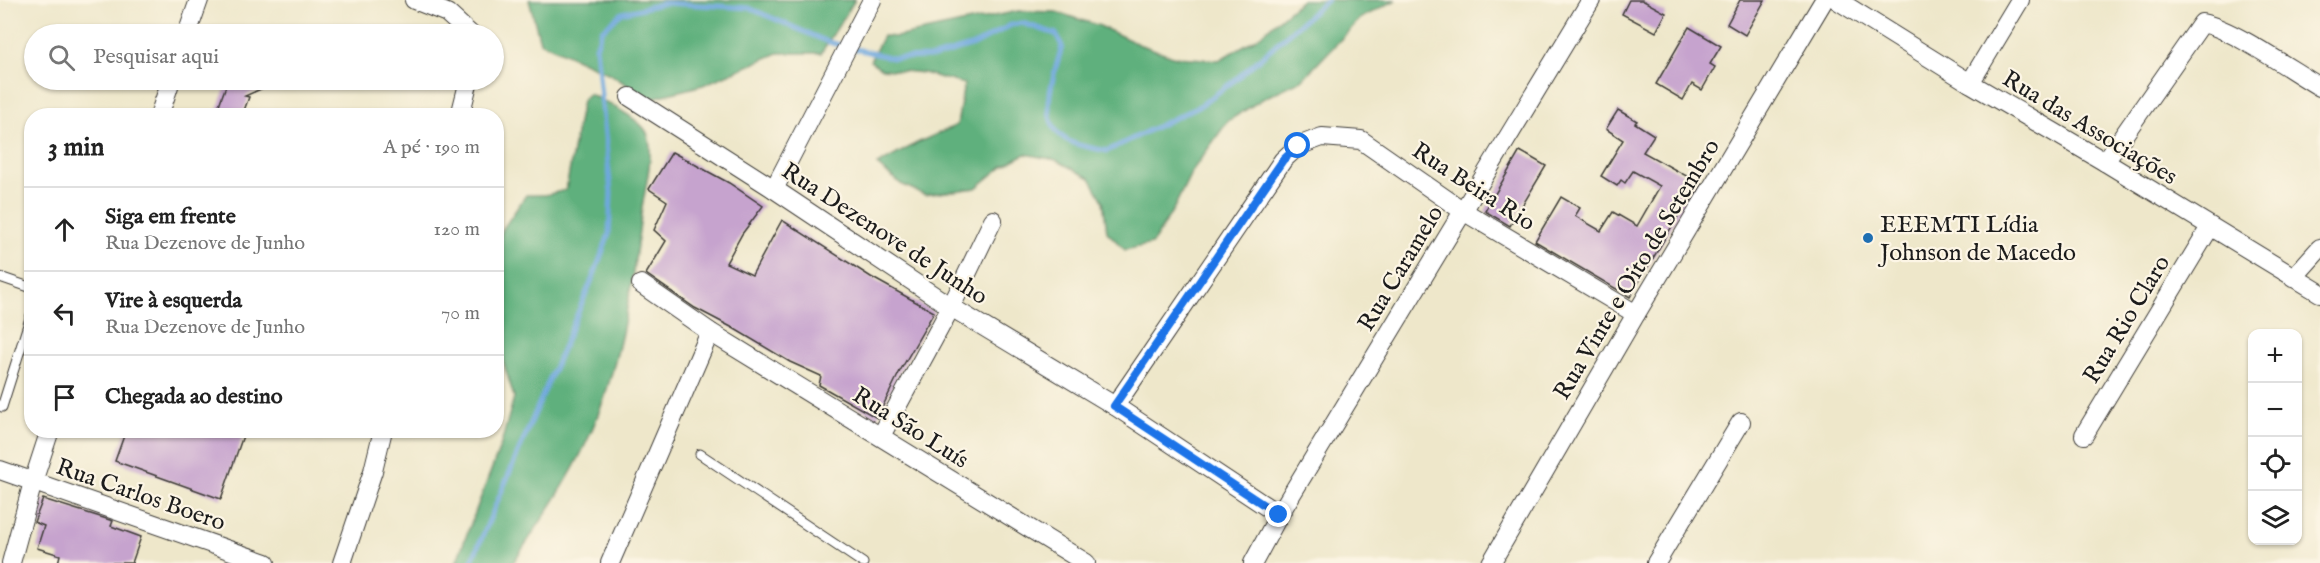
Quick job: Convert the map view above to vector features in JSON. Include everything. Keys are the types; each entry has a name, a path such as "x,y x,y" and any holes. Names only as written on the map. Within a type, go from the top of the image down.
{"street":[{"path":"191,24 199,0"},
{"path":"414,0 447,13 459,24"},
{"path":"774,189 872,0"},
{"name":"Rua Caramelo","path":"1254,563 1279,515 1591,0"},
{"name":"Rua Vinte e Oito de Setembro","path":"1491,563 1636,314 1824,0"},
{"name":"Rua das Associações","path":"1837,0 1970,83 2320,293"},
{"path":"1970,83 2020,0"},
{"path":"2105,162 2202,23 2245,42 2320,87"},
{"path":"162,108 168,90"},
{"path":"462,108 466,90"},
{"name":"Rua Dezenove de Junho","path":"630,98 774,189 951,307 1114,406 1279,515"},
{"name":"Rua Beira Rio","path":"1114,406 1283,160 1298,146 1322,136 1360,140 1463,211 1636,314"},
{"path":"880,436 951,307 993,220"},
{"name":"Rua Rio Claro","path":"2084,435 2210,227"},
{"path":"2293,278 2320,248"},
{"name":"Rua São Luís","path":"641,284 710,332 1086,563"},
{"path":"610,563 710,332"},
{"path":"1656,563 1741,422"},
{"path":"11,563 47,438"},
{"path":"342,563 373,471 381,438"},
{"name":"Rua Carlos Boero","path":"0,470 266,563"}],"lane":[{"path":"0,277 24,285"},
{"path":"2,408 24,338"},
{"path":"700,454 863,563"}],"green space":[{"path":"529,0 855,0 821,53 778,53 703,85 649,99 610,74 540,42"},
{"path":"1302,0 1396,0 1361,18 1302,80 1264,98 1228,121 1192,171 1174,208 1152,244 1125,250 1107,232 1103,201 1090,178 1056,160 1025,154 1003,166 976,188 925,195 901,184 877,165 957,125 964,84 923,73 882,69 870,61 883,36 896,37 1018,11 1056,12 1100,26 1138,44 1176,57 1219,60 1257,38"},
{"path":"589,94 620,110 642,126 649,138 649,169 630,290 612,373 594,425 577,461 513,563 456,563 504,438 514,397 504,365 504,227 526,195 545,195 566,190 582,100"}],"building":[{"path":"1629,0 1642,0 1666,13 1656,32 1622,14"},
{"path":"1740,0 1765,0 1745,35 1727,24"},
{"path":"1689,27 1721,46 1710,64 1715,67 1702,90 1692,84 1683,100 1656,84"},
{"path":"224,90 258,90 245,96 249,97 245,108 218,108"},
{"path":"1618,110 1637,121 1635,123 1654,135 1643,152 1701,184 1690,203 1687,201 1630,297 1535,241 1561,197 1580,208 1575,216 1601,231 1613,212 1637,226 1660,186 1633,171 1625,183 1621,180 1617,186 1601,176 1623,140 1606,129"},
{"path":"1520,151 1546,166 1510,226 1485,211"},
{"path":"672,152 729,183 763,206 742,234 726,263 752,275 782,220 871,277 934,312 900,371 877,418 819,385 821,376 790,362 695,308 646,274 666,241 654,230 667,201 649,189"},
{"path":"123,438 242,438 221,499 115,461"},
{"path":"43,499 113,521 111,526 141,537 132,563 58,563 60,555 37,548 44,526 34,522"}],"waterway":[{"path":"471,563 594,275 609,234 611,193 596,47 602,30 622,13 665,3 749,8 828,42 892,58 934,57 974,45 1011,25 1022,23 1056,34 1062,46 1052,83 1049,109 1051,122 1057,132 1076,144 1107,151 1201,105 1235,80 1327,0"}],"place":[{"name":"EEEMTI Lídia Johnson de Macedo","path":"1868,238"}],"route":[{"path":"1279,515 1114,406 1283,160 1298,146"}]}
